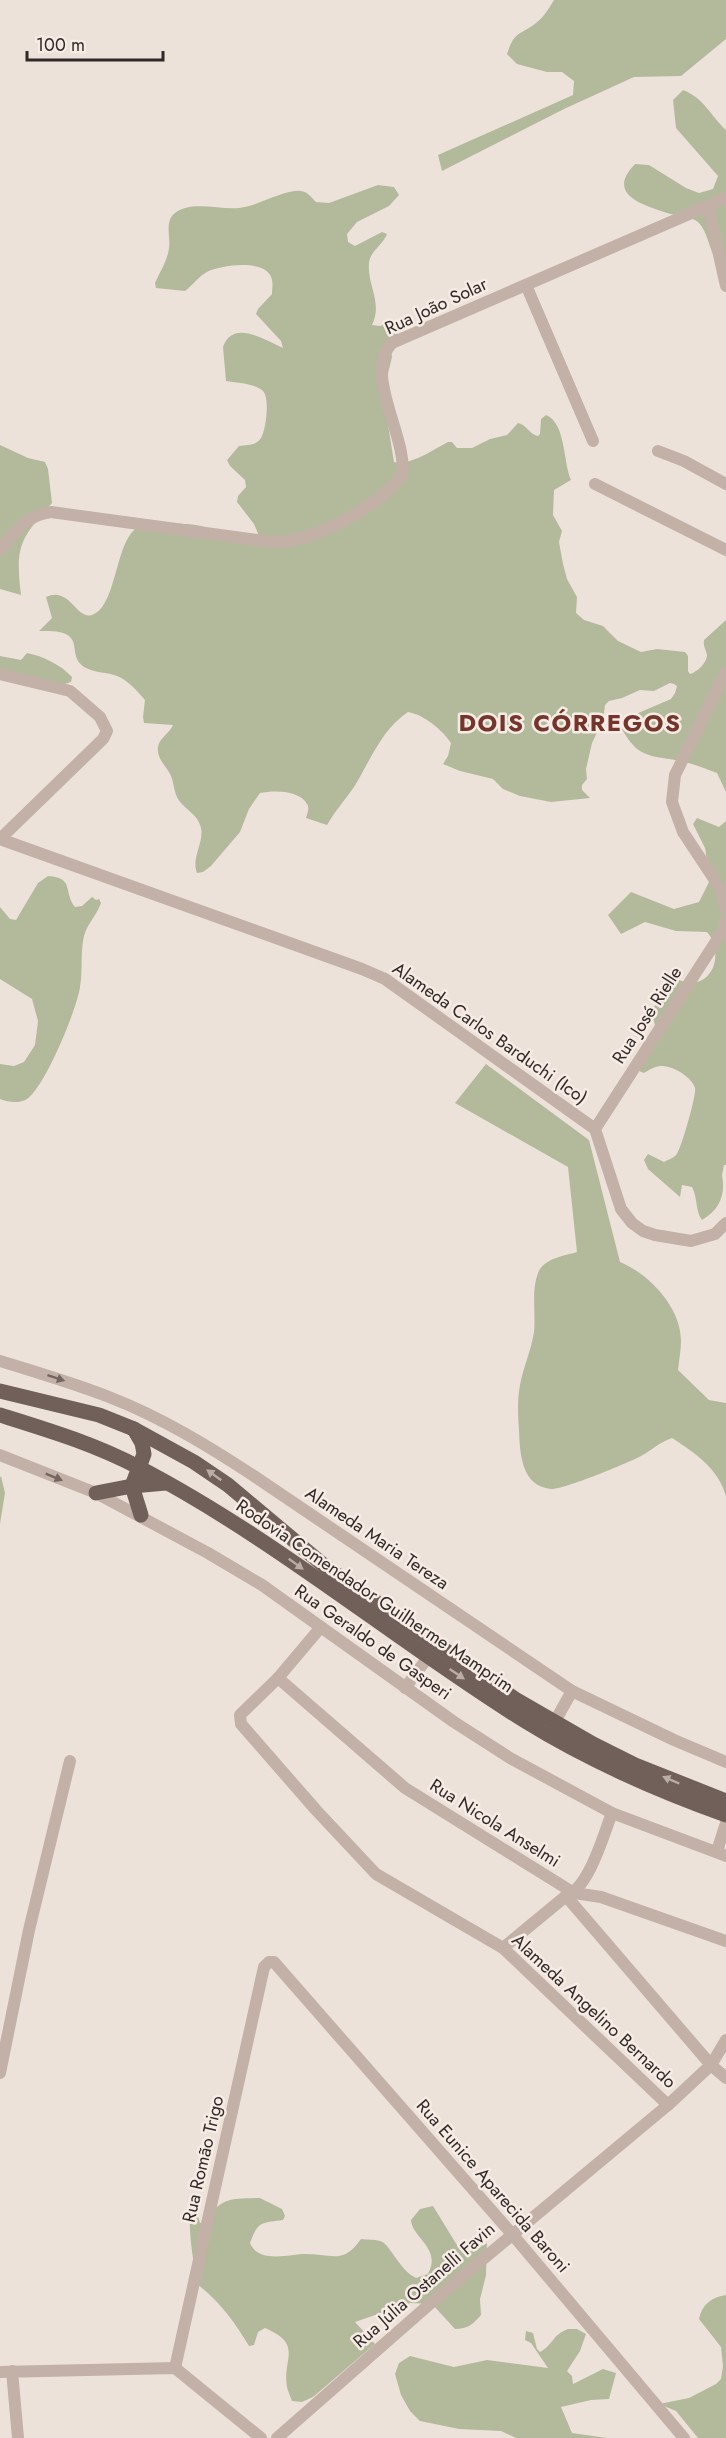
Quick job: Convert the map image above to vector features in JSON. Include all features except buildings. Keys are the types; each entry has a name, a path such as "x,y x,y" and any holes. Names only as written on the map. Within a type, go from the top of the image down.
{"main road":[{"name":"Rodovia Comendador Guilherme Mamprim","path":"0,1391 99,1415 152,1439 212,1473 336,1575 514,1699 554,1723 635,1765 726,1801"},
{"name":"Rodovia Comendador Guilherme Mamprim","path":"0,1415 80,1440 139,1467 265,1541 526,1721 626,1775 726,1815"},
{"path":"134,1429 144,1448 132,1486 141,1515"},
{"path":"96,1493 132,1486 166,1483"}],"street":[{"name":"Rua João Solar","path":"0,550 24,522 33,516 51,512 272,542 303,539 321,532 356,514 402,476 402,462 386,397 382,365 385,350 400,339 726,198"},
{"path":"708,206 726,286"},
{"path":"526,285 593,441"},
{"path":"658,451 684,460 726,484"},
{"path":"595,484 726,550"},
{"path":"726,672 675,775 672,802 683,832 720,888 726,908"},
{"path":"0,674 70,691 100,717 107,731 103,739 0,838"},
{"name":"Alameda Carlos Barduchi (Ico)","path":"0,838 385,979 595,1129 621,1209 637,1227 655,1235 691,1241 715,1234 726,1223"},
{"name":"Rua José Rielle","path":"595,1129 724,929 726,920"},
{"name":"Alameda Maria Tereza","path":"0,1361 109,1397 161,1420 215,1450 572,1691 726,1762"},
{"path":"152,1439 161,1420"},
{"name":"Rua Geraldo de Gasperi","path":"0,1455 96,1493 141,1515 262,1585 405,1688 510,1758 612,1813 721,1853"},
{"name":"Alameda Angelino Bernardo","path":"321,1627 278,1678 240,1715 241,1724 376,1874 503,1948 668,2105"},
{"path":"405,1688 429,1656"},
{"name":"Rua Nicola Anselmi","path":"278,1678 405,1788 570,1895 601,1897 726,1941"},
{"path":"554,1723 572,1691"},
{"path":"0,2073 29,1930 70,1761"},
{"path":"503,1948 583,1883 612,1813"},
{"path":"721,1853 726,1823"},
{"path":"570,1895 711,2065 726,2078"},
{"name":"Rua Eunice Aparecida Baroni","path":"272,1961 512,2234 684,2438"},
{"name":"Rua Romão Trigo","path":"175,2368 264,1967 272,1961"},
{"name":"Rua Júlia Ostanelli Favin","path":"277,2438 512,2234 668,2105 711,2065 726,2040"},
{"path":"18,2438 6,2371 175,2368 261,2438"}],"green space":[{"path":"554,0 726,0 726,39 681,76 634,77 564,109 442,171 438,155 573,95 574,81 562,72 547,72 517,64 507,54 515,37 539,21"},
{"path":"683,90 702,102 726,130 726,276 715,259 698,222 647,206 630,196 624,183 627,174 635,164 649,165 686,188 699,193 713,189 718,176 676,128 673,100"},
{"path":"378,185 394,187 399,195 389,206 357,222 347,234 348,242 355,246 382,232 387,234 370,259 369,271 376,309 372,325 380,326 396,321 398,336 391,352 392,357 383,394 394,462 408,462 448,442 452,442 457,448 472,448 490,439 507,435 518,423 538,436 541,419 546,415 552,419 561,434 571,480 554,490 553,515 562,531 559,542 567,579 577,597 576,613 584,620 603,626 618,641 641,652 657,649 685,652 688,656 690,674 705,661 707,655 704,640 726,620 726,792 717,773 686,762 655,757 641,752 630,742 619,724 622,720 671,699 677,686 674,684 670,683 654,691 640,690 609,701 605,705 603,720 592,743 586,769 587,779 582,785 582,790 590,798 551,802 520,796 503,789 493,779 460,771 443,764 448,756 451,743 433,724 421,716 408,712 384,736 354,787 327,825 306,818 308,806 299,796 279,791 260,793 249,809 240,832 211,866 197,873 196,862 201,828 197,819 178,799 171,776 160,759 158,751 160,741 173,725 144,723 145,700 129,683 117,676 86,668 79,662 74,643 66,634 56,631 39,631 52,618 46,597 61,596 81,613 92,615 106,600 124,546 130,535 142,526 187,524 201,526 223,534 259,536 254,524 237,502 238,496 246,487 245,480 227,460 239,446 254,444 261,438 266,421 266,400 260,388 226,381 223,347 228,338 242,333 259,337 283,348 281,341 256,314 272,294 272,280 269,273 262,268 243,265 222,267 207,272 185,291 156,288 155,283 168,252 169,225 172,216 182,209 197,206 247,207 294,191 310,195 316,202 329,203"},
{"path":"0,445 28,458 45,462 48,469 52,503 22,544 19,565 21,595 0,589"},
{"path":"27,653 57,665 72,677 71,682 65,684 0,677 0,656 21,660"},
{"path":"697,818 719,827 726,821 726,1165 724,1165 722,1175 723,1189 720,1202 713,1212 702,1220 692,1187 682,1185 680,1197 648,1169 644,1160 648,1154 664,1162 676,1155 688,1122 695,1088 686,1076 671,1067 659,1066 644,1073 639,1071 655,1025 651,1009 671,993 676,979 690,983 706,977 714,964 712,939 707,932 676,931 645,922 621,934 608,915 631,892 674,909 699,902 710,880 705,848 693,824"},
{"path":"48,876 56,877 65,883 75,907 82,906 92,897 99,899 101,903 84,936 78,998 59,1047 34,1092 24,1101 10,1102 0,1099 0,1064 14,1066 24,1062 35,1045 38,1021 32,999 0,979 0,907 10,919 16,920 38,883"},
{"path":"486,1064 589,1140 620,1262 631,1267 652,1283 676,1316 680,1328 681,1344 678,1370 709,1400 726,1403 726,1496 717,1477 705,1462 672,1438 623,1464 558,1488 541,1487 528,1475 520,1449 518,1402 521,1379 534,1332 536,1280 545,1264 555,1258 577,1252 568,1167 455,1103"},
{"path":"1,1476 5,1493 0,1524 0,1478"},
{"path":"260,2198 282,2209 285,2216 283,2220 261,2224 255,2231 250,2243 260,2254 267,2256 306,2254 339,2256 349,2252 361,2239 375,2240 384,2243 404,2269 416,2278 428,2274 431,2257 411,2220 420,2209 433,2206 460,2250 471,2251 487,2243 486,2275 480,2299 481,2315 470,2325 455,2329 432,2304 410,2303 355,2322 375,2344 313,2397 302,2402 292,2401 286,2377 289,2353 284,2340 265,2328 258,2332 254,2345 249,2346 226,2312 197,2284 192,2253 190,2218 193,2200 200,2223 227,2201"},
{"path":"726,2295 726,2438 698,2438 676,2411 659,2404 689,2398 721,2379 723,2366 721,2347 699,2319 708,2302"},
{"path":"568,2329 577,2329 586,2334 580,2351 567,2371 572,2376 573,2384 603,2369 616,2373 609,2399 591,2400 561,2407 572,2433 607,2438 516,2438 501,2431 459,2429 420,2421 410,2411 401,2395 395,2374 399,2363 410,2356 454,2367 487,2360 548,2368 531,2343 525,2340 526,2331 533,2333 540,2352 559,2334"}],"district":[{"name":"DOIS CÓRREGOS","path":"570,722"}]}
